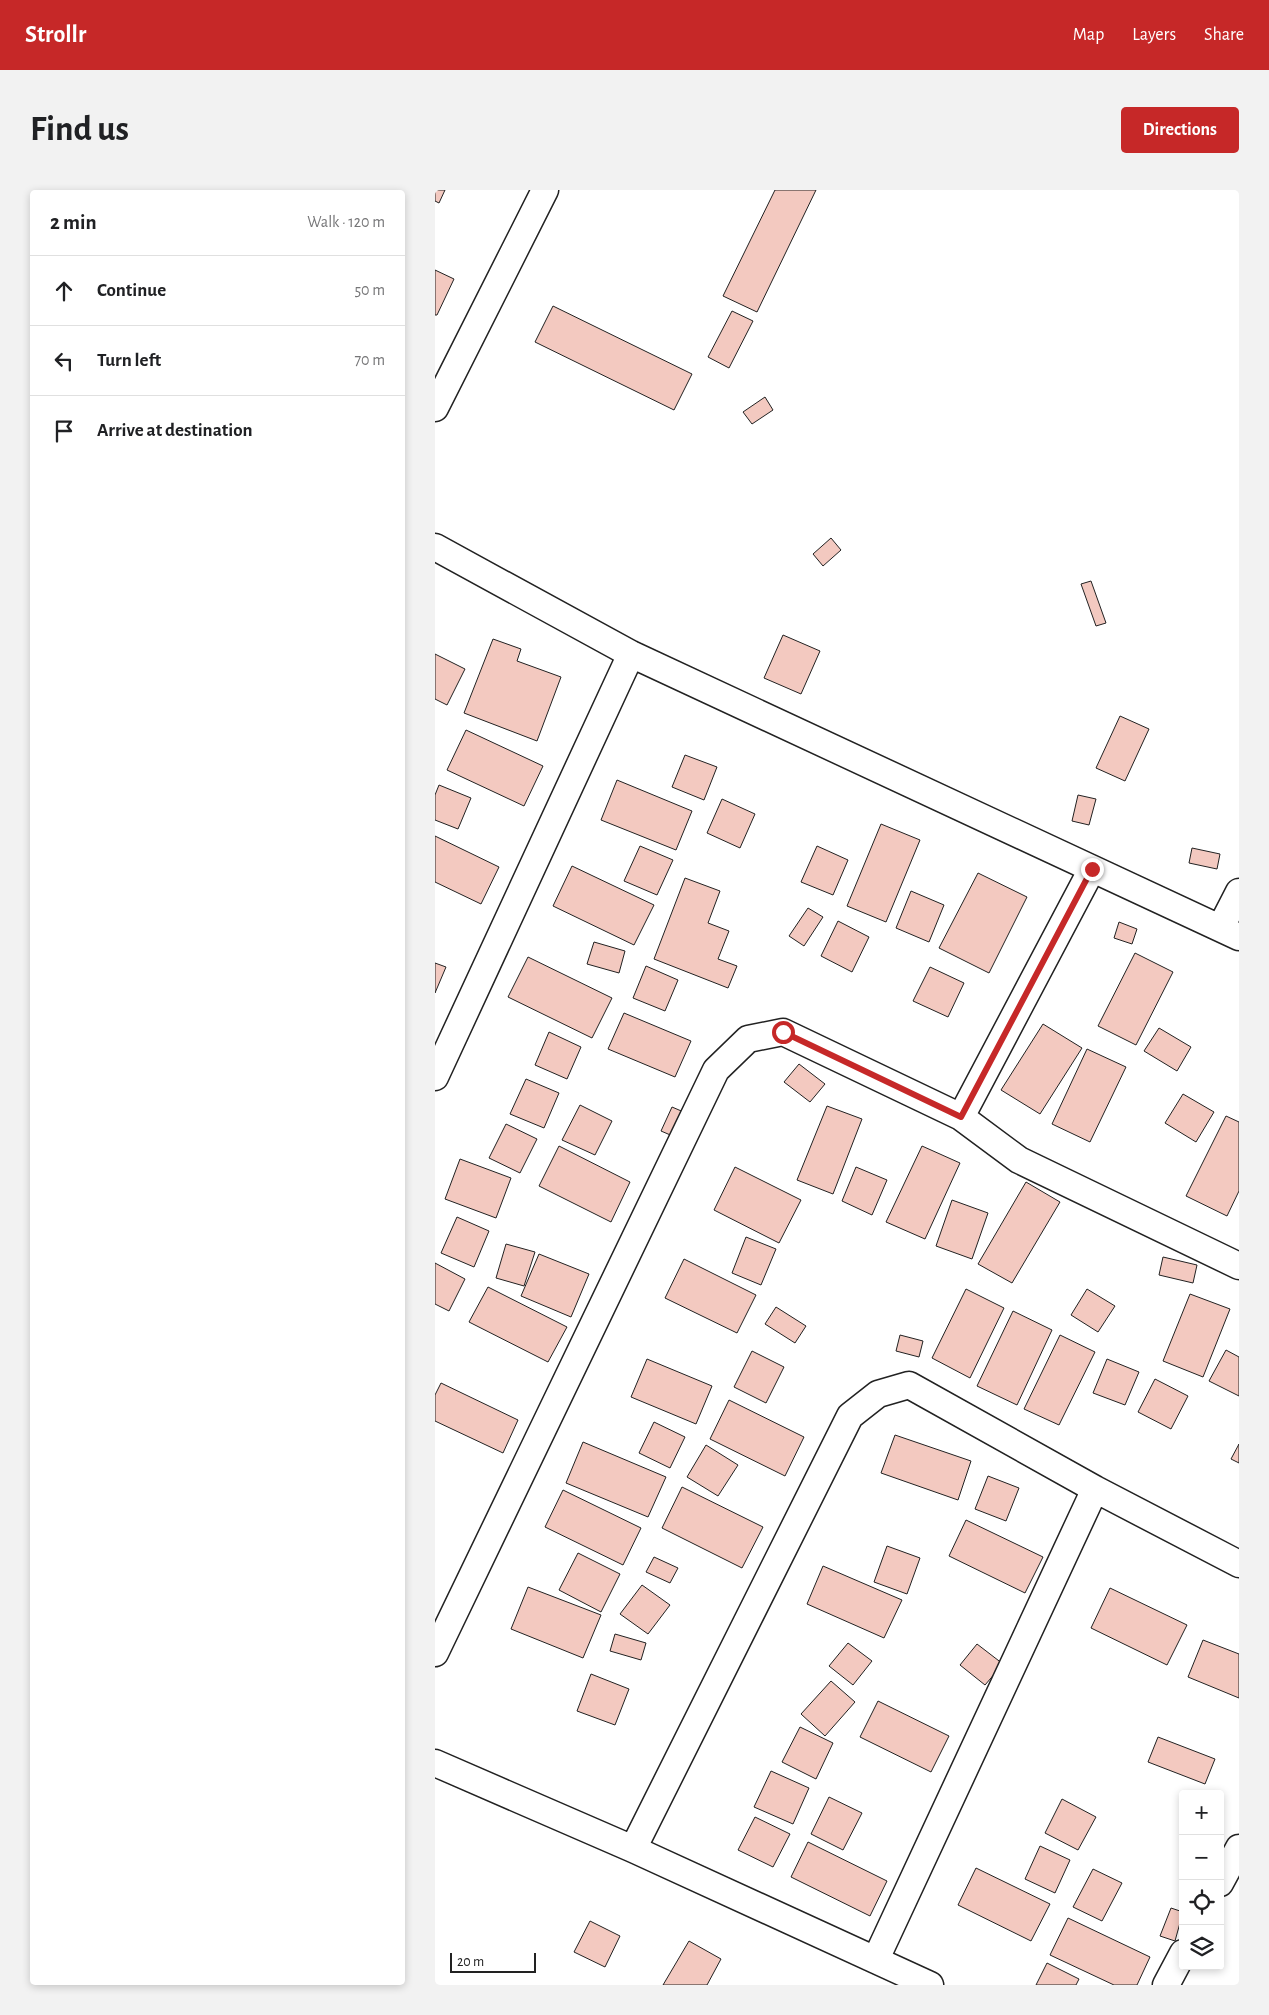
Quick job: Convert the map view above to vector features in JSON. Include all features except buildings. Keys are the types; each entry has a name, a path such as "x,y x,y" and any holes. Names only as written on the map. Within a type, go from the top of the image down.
{"street":[{"path":"435,408 545,190"},
{"path":"435,547 631,654 1230,932 1239,892"},
{"path":"435,1077 631,654"},
{"path":"961,1117 1092,869"},
{"path":"435,1653 717,1070 748,1039 783,1032 961,1117 1019,1160 1239,1266"},
{"path":"633,1849 850,1416 878,1394 909,1385 1095,1489 1239,1564"},
{"path":"876,1960 1095,1489"},
{"path":"435,1763 633,1849 930,1985"},
{"path":"1222,1880 1239,1848"},
{"path":"1166,1985 1179,1961"}],"route":[{"path":"783,1032 961,1117 1092,869"}]}
